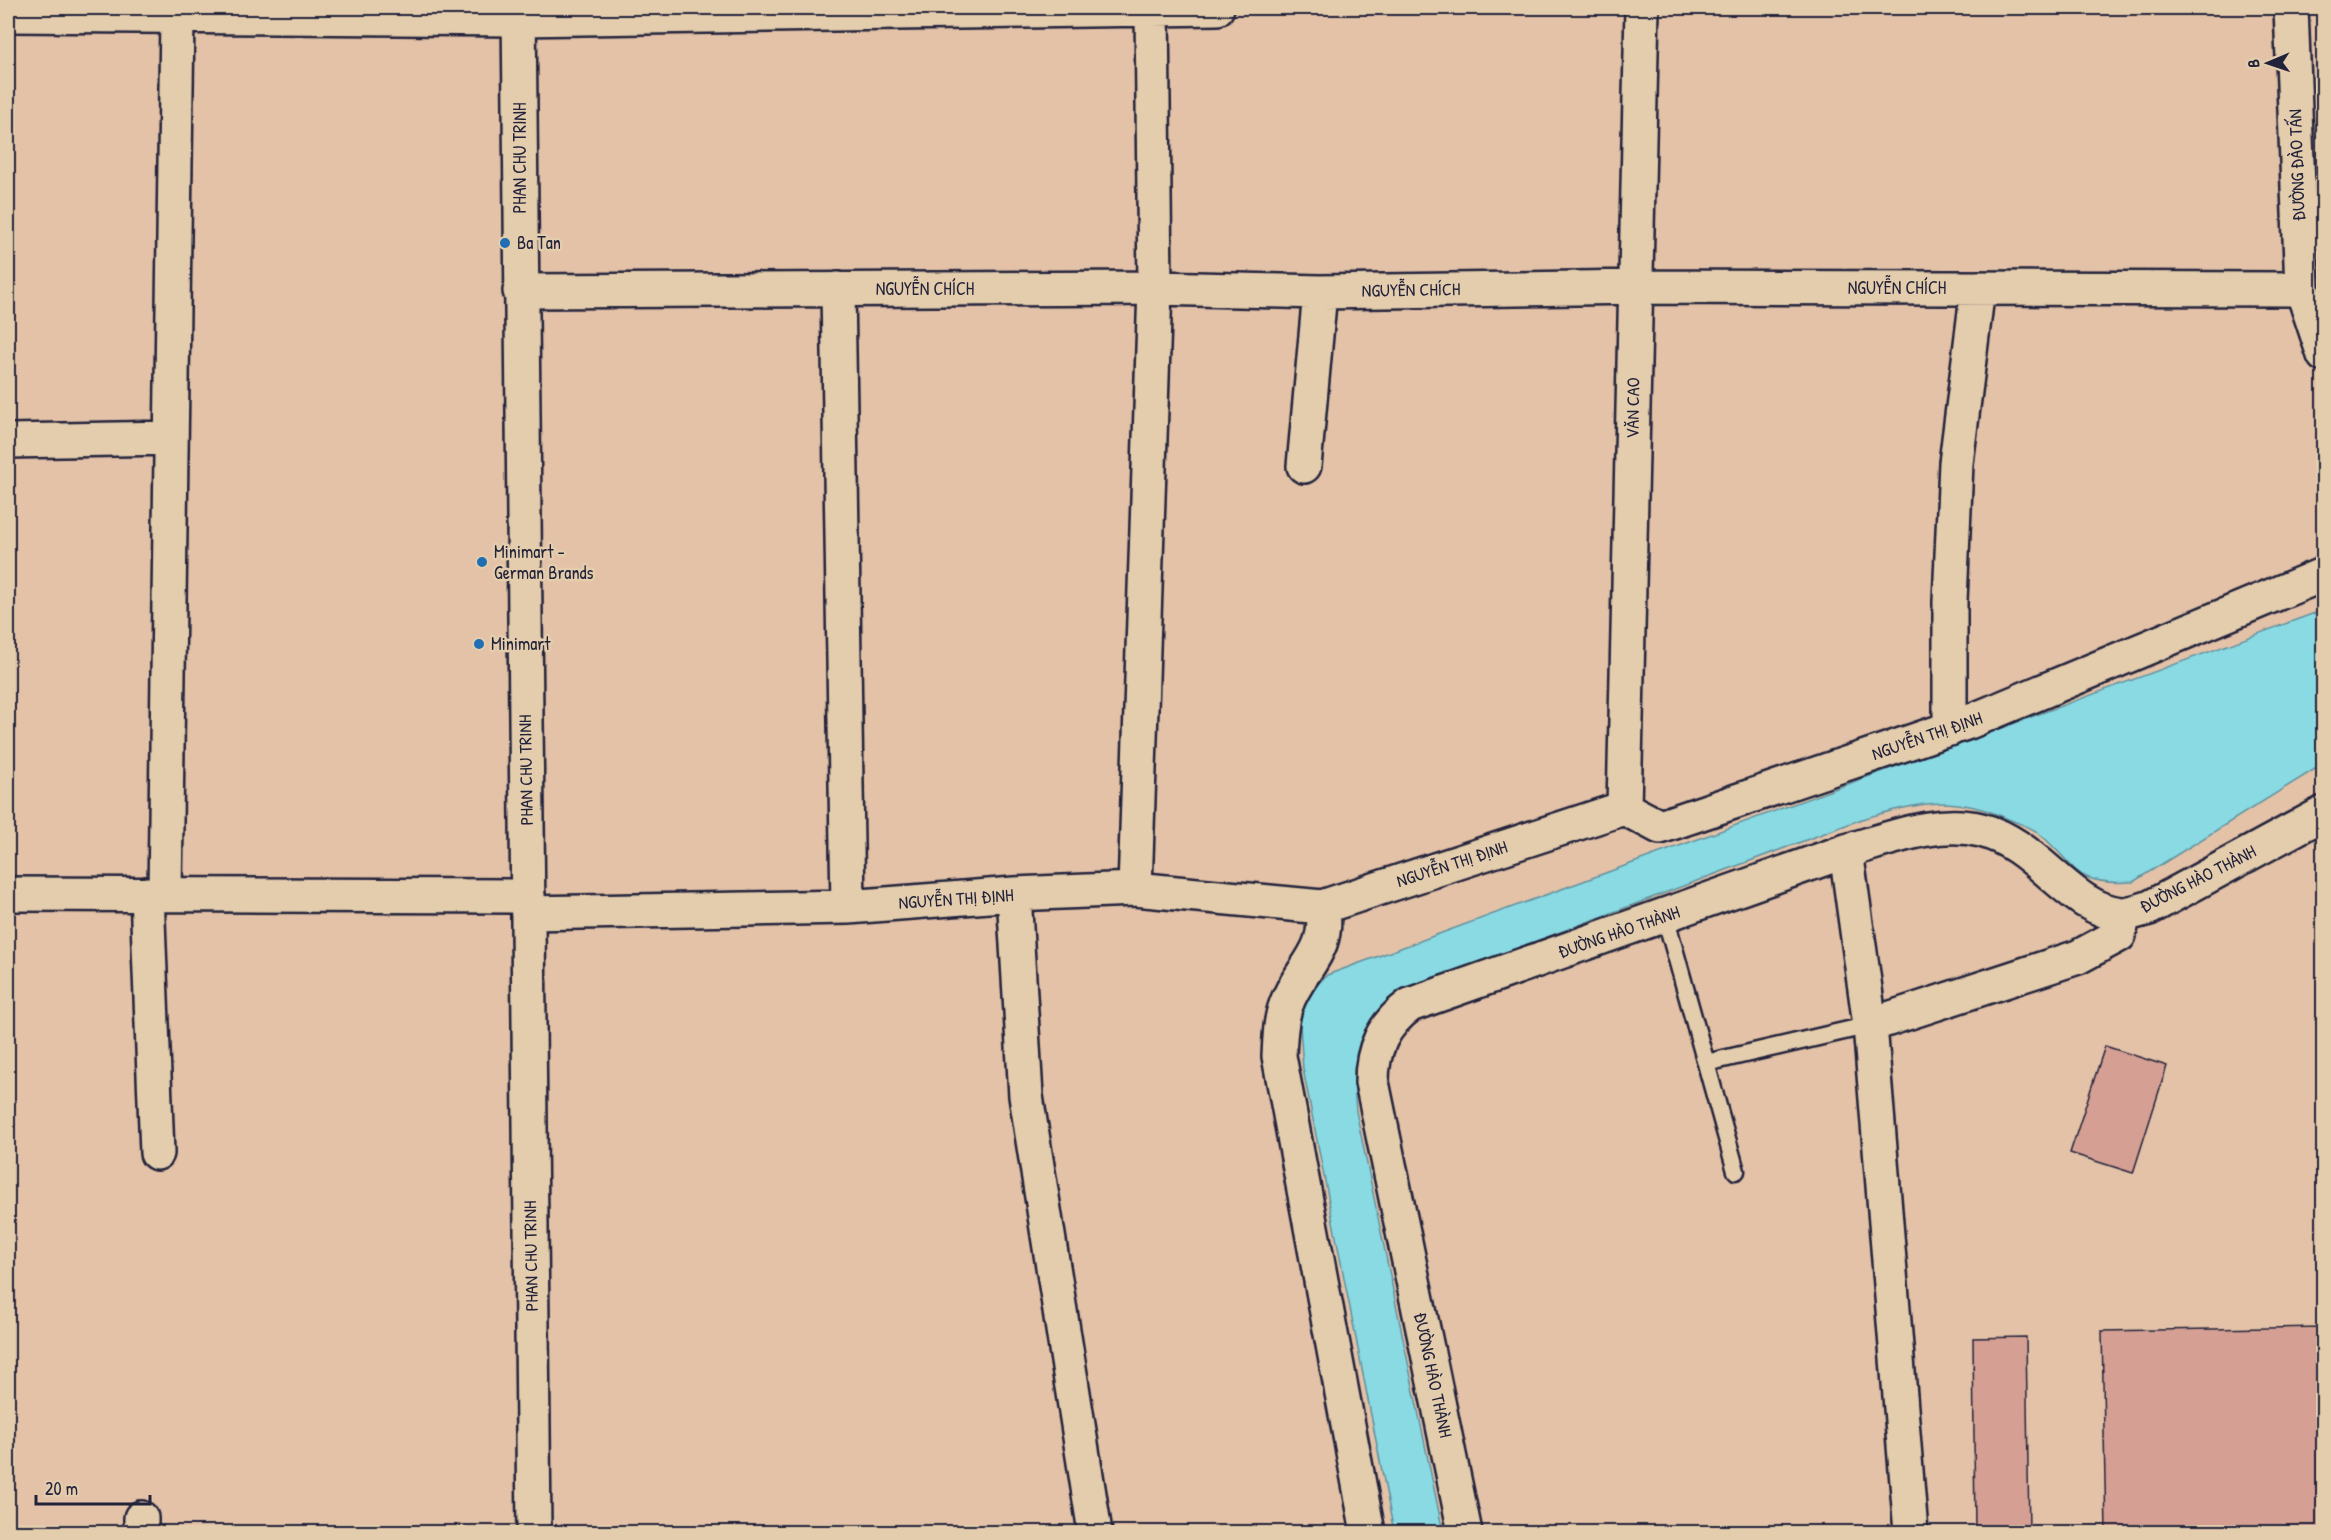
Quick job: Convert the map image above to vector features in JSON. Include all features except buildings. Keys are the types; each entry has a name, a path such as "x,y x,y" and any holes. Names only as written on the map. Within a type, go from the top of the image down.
{"street":[{"path":"1135,889 1155,288 1152,8"},
{"path":"8,15 177,16 276,12 519,13 1217,8"},
{"name":"VĂN CAO","path":"1624,808 1642,8"},
{"name":"ĐƯỜNG ĐÀO TẤN","path":"2290,8 2302,289 2324,355"},
{"name":"PHAN CHU TRINH","path":"519,13 534,1533"},
{"path":"158,1153 156,894 171,438 177,16"},
{"name":"NGUYỄN CHÍCH","path":"520,291 1155,288 1320,292 1636,287 2302,289"},
{"path":"1950,729 1950,601 1956,463 1978,288"},
{"path":"838,289 848,907"},
{"path":"1304,466 1320,292"},
{"path":"8,441 171,438"},
{"name":"NGUYỄN THỊ ĐỊNH","path":"8,894 156,894 528,905 848,907 1014,894 1135,889 1322,907 1624,808 1660,827 1950,729 2324,574"},
{"name":"ĐƯỜNG HÀO THÀNH","path":"1465,1533 1372,1082 1376,1045 1396,1016 1410,1005 1846,851 1918,831 1950,826 1981,830 2005,838 2032,855 2081,899 2102,910 2124,914 2149,908 2324,813"},
{"path":"1846,851 1870,1025 1911,1533"},
{"path":"1014,894 1026,1096 1095,1533"},
{"path":"1322,907 1325,921 1323,940 1286,1005 1281,1022 1279,1056 1368,1533"},
{"path":"1870,1025 2078,957 2120,935 2124,914"}],"lane":[{"path":"1665,916 1736,1171"},
{"path":"1706,1063 1870,1025"}],"water":[{"path":"2323,610 2323,764 2133,882 2097,881 2086,877 2037,832 1988,811 1952,803 1918,805 1862,819 1400,992 1385,1006 1373,1019 1359,1044 1354,1074 1356,1111 1443,1532 1394,1532 1303,1069 1300,1025 1305,997 1327,975"}],"place":[{"name":"Ba Tan","path":"505,243"},
{"name":"Minimart - German Brands","path":"482,562"},
{"name":"Minimart","path":"479,644"}]}
